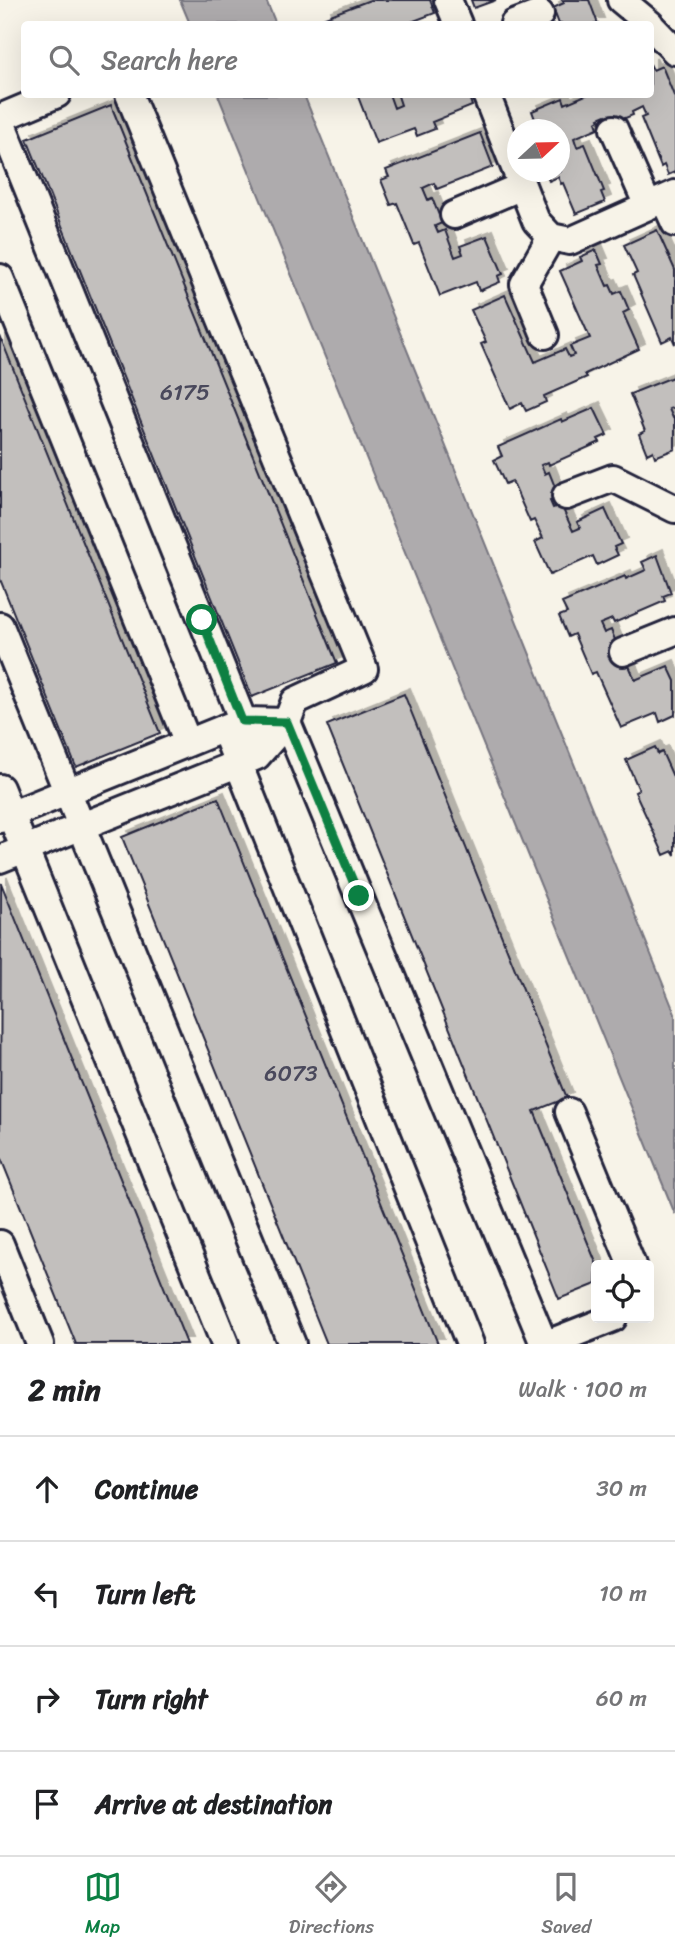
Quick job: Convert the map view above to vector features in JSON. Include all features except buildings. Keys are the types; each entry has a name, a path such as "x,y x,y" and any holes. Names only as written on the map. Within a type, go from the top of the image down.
{"street":[{"path":"448,0 456,21"},
{"path":"621,0 645,21"},
{"path":"522,21 540,14"},
{"path":"654,29 675,51"},
{"path":"48,98 0,119 470,1344"},
{"path":"12,854 248,760 287,722 295,701 363,669 131,98"},
{"path":"488,98 536,220 551,237 570,241 662,199"},
{"path":"614,129 662,199 675,223"},
{"path":"454,215 522,186"},
{"path":"545,335 524,284 551,237"},
{"path":"0,278 188,743"},
{"path":"566,496 613,478 675,509"},
{"path":"0,626 292,1344"},
{"path":"623,652 675,631"},
{"path":"6,817 233,724 287,722"},
{"path":"287,722 545,1344 600,1323"},
{"path":"0,788 12,854 225,1344"},
{"path":"569,1112 630,1260"},
{"path":"0,1244 40,1344"}],"shaded area":[{"path":"180,0 266,0 275,21 189,21"},
{"path":"219,98 305,98 675,1014 675,1214"}],"route":[{"path":"202,620 242,721 287,722 359,896"}]}
